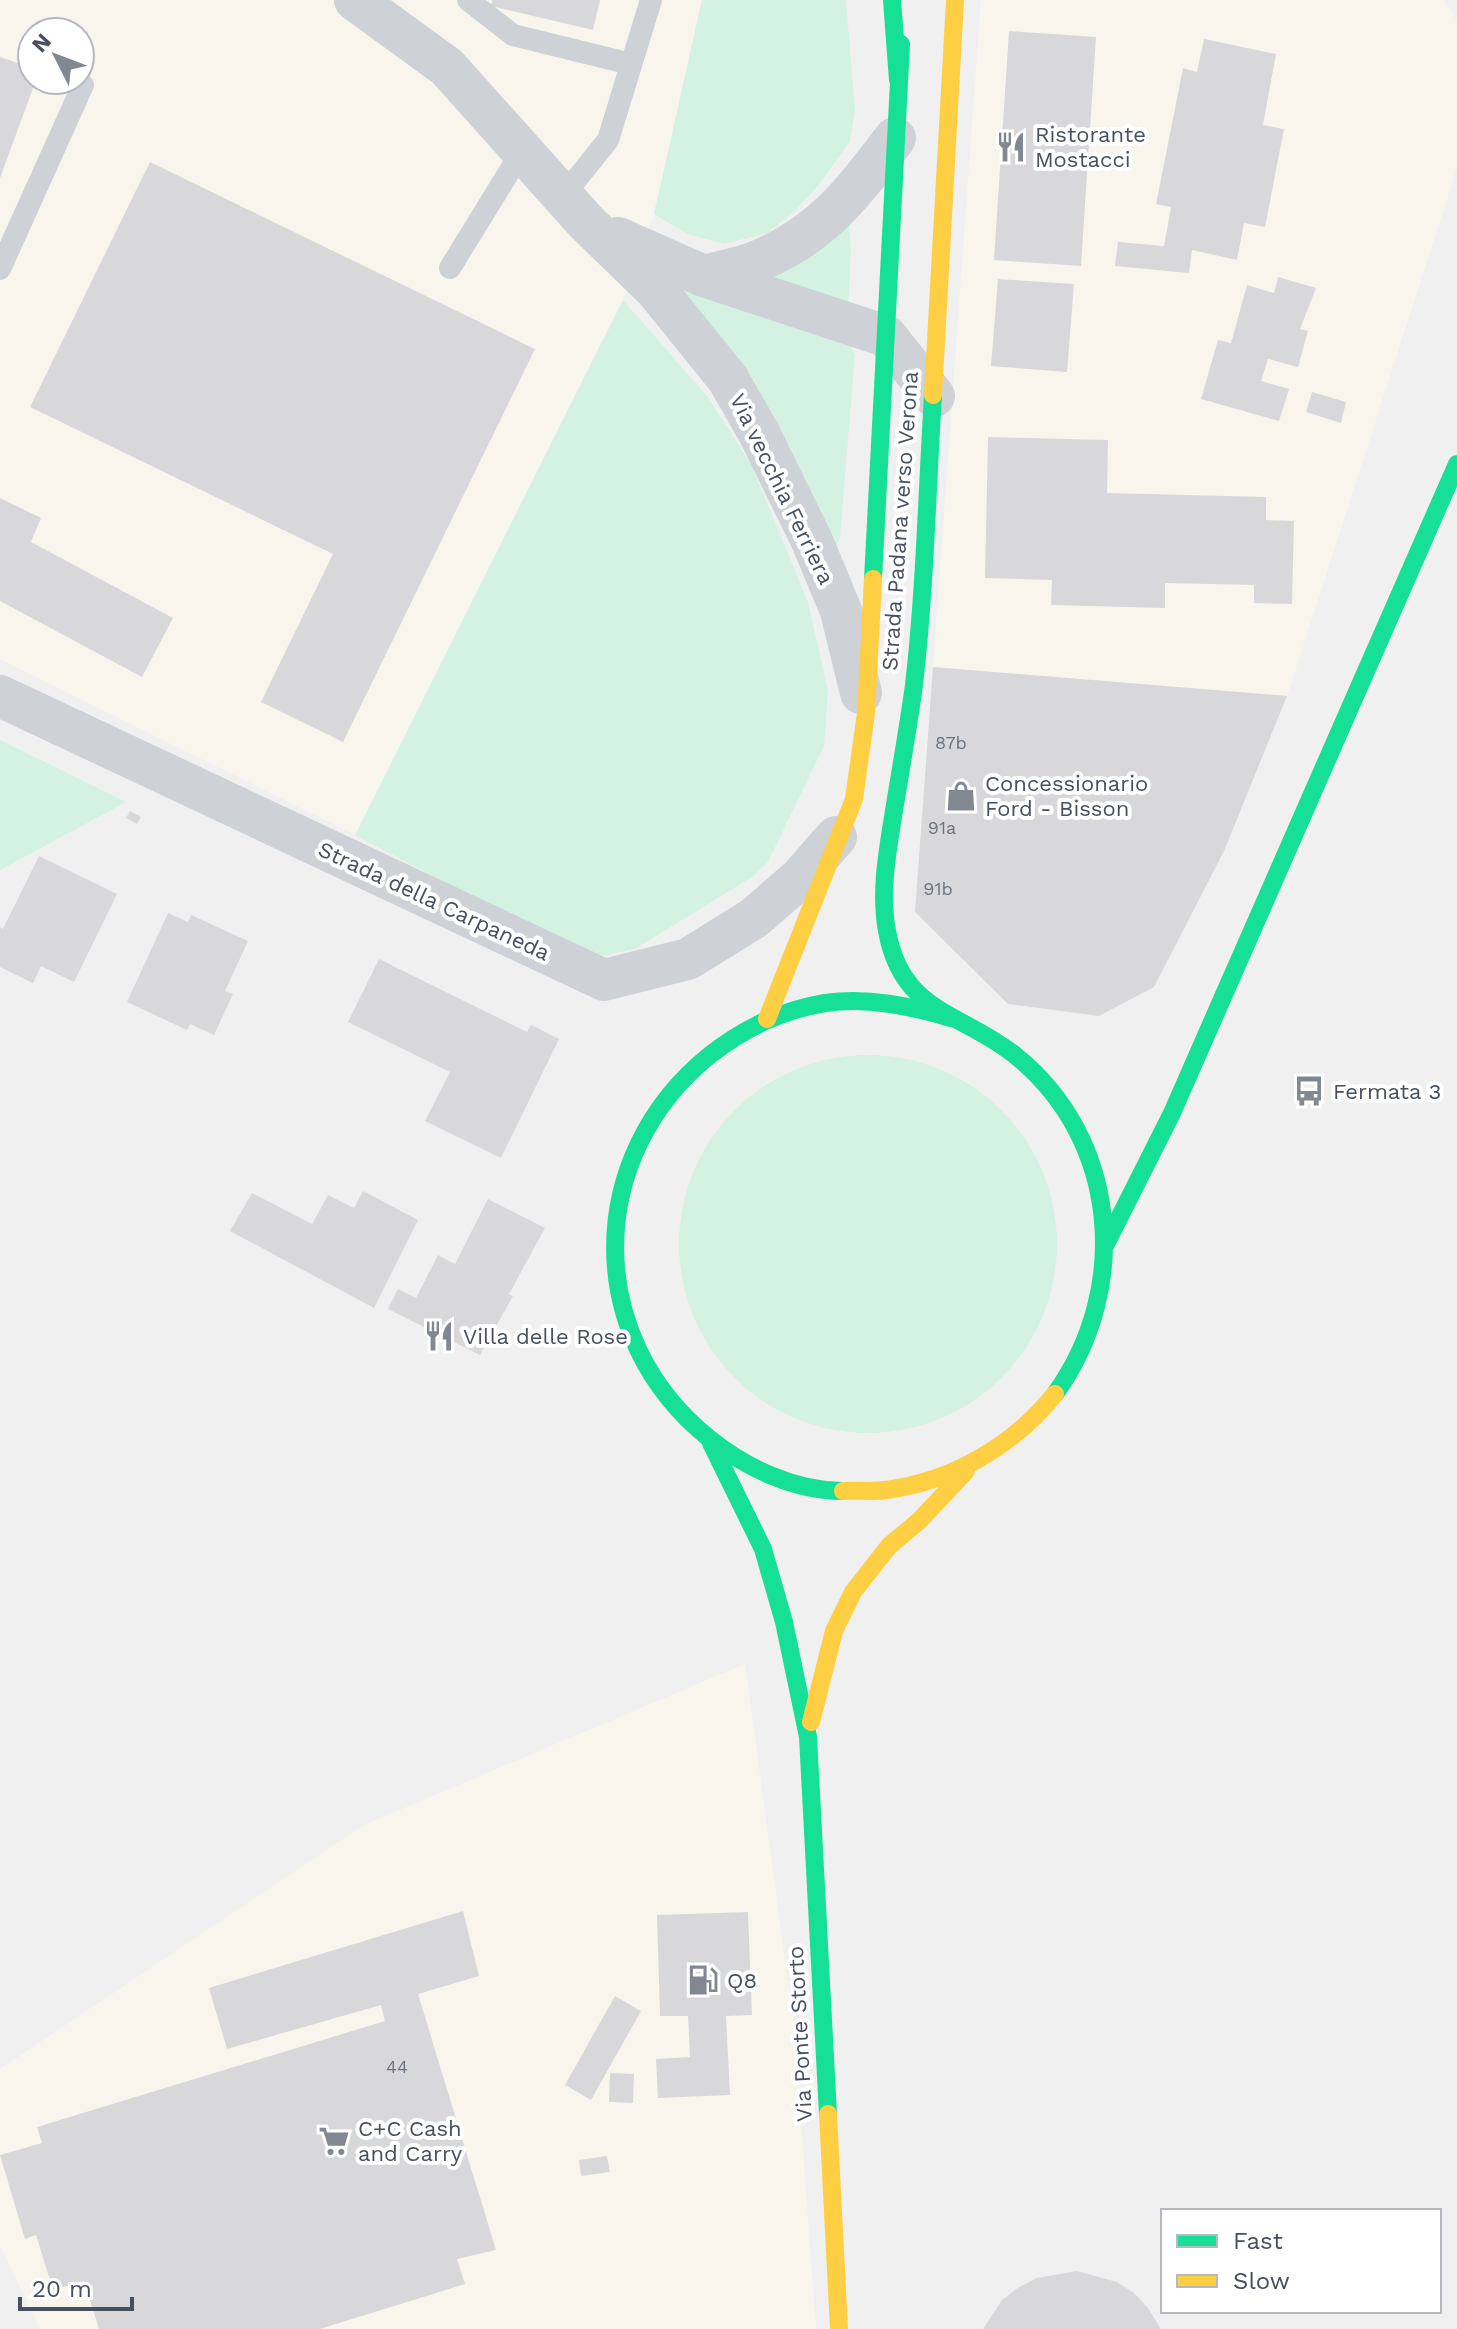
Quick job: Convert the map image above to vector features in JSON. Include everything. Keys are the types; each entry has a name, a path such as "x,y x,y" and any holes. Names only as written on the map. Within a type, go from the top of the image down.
{"main road":[{"path":"892,0 898,80"},
{"name":"Strada Padana verso Verona","path":"767,1019 854,799 866,713 898,80 905,0"},
{"name":"Strada Padana verso Verona","path":"951,1018 906,1005 858,1000 812,1005 767,1019 721,1044 682,1077 650,1118 628,1165 616,1215 615,1267 624,1318 644,1366 674,1408 711,1443 759,1471 811,1488 865,1493 919,1485 971,1465 1010,1442 1043,1410 1070,1374 1089,1333 1102,1290 1106,1244 1098,1188 1090,1160 1072,1121 1047,1086 1016,1056 914,992 891,948 884,903 887,856 916,667 955,0"},
{"path":"1106,1244 1172,1113 1457,464"},
{"name":"Via Ponte Storto","path":"711,1443 763,1549 784,1622 808,1737 839,2329"},
{"name":"Via Ponte Storto","path":"808,1737 822,1668 834,1631 853,1592 889,1546 920,1520 971,1465"}],"street":[{"name":"Via vecchia Ferriera","path":"355,0 447,67 574,208 657,291 728,379 759,433 812,541 841,611 866,713"},
{"path":"704,276 756,262 797,243 842,206 895,138"},
{"name":"Via vecchia Ferriera","path":"574,208 645,251 704,276 886,336"},
{"path":"886,336 934,396"},
{"name":"Strada della Carpaneda","path":"0,696 604,980 688,959 754,918 800,878 844,827"}],"lane":[{"path":"468,0 513,35 631,64"},
{"path":"574,208 608,140 651,0"},
{"path":"0,269 78,96"},
{"path":"450,268 522,151"}],"shaded area":[{"path":"0,0 702,0 654,214 623,300 355,835 0,659"},
{"path":"981,0 1444,0 1457,21 1457,168 1287,696 933,667"},
{"path":"745,1664 794,2028 816,2329 40,2329 0,2245 0,2069 364,1825"}],"green space":[{"path":"702,0 846,0 855,111 850,141 796,210 767,233 725,244 687,234 654,214"},
{"path":"848,218 851,248 848,309 768,276"},
{"path":"676,283 849,344 855,355 840,538 834,549"},
{"path":"623,300 707,396 751,464 808,602 828,691 824,746 768,862 752,877 635,949 595,957 566,946 355,835"},
{"path":"0,740 126,802 0,870"},
{"path":"868,1055 923,1063 957,1078 988,1098 1014,1124 1034,1155 1049,1189 1057,1244 1049,1299 1034,1333 1014,1364 988,1390 957,1410 923,1425 868,1433 813,1425 779,1410 748,1390 722,1364 702,1333 687,1299 679,1244 687,1189 702,1155 722,1124 748,1098 779,1078 813,1063"}],"building":[{"path":"492,0 600,0 593,30 491,6"},
{"path":"1009,31 1096,37 1081,266 994,260"},
{"path":"1204,39 1276,54 1263,125 1284,129 1265,227 1244,223 1237,260 1192,250 1189,273 1115,266 1118,242 1164,246 1171,207 1156,204 1183,68 1197,72"},
{"path":"0,57 16,62 16,96 30,96 0,178"},
{"path":"150,162 535,349 343,742 261,702 333,554 30,407"},
{"path":"1278,277 1316,288 1300,329 1308,331 1298,367 1268,359 1261,381 1289,389 1279,421 1201,399 1218,340 1231,343 1247,285 1274,293"},
{"path":"998,279 1074,284 1067,372 991,366"},
{"path":"1312,392 1346,402 1341,423 1306,412"},
{"path":"988,437 1108,440 1107,493 1266,497 1266,520 1294,521 1292,604 1254,603 1254,585 1165,583 1165,608 1051,605 1052,580 985,578"},
{"path":"0,498 41,518 31,542 173,618 142,677 0,601"},
{"path":"933,667 1287,696 1224,851 1154,987 1099,1016 1008,1004 915,912"},
{"path":"130,811 141,817 137,824 126,818"},
{"path":"39,856 117,894 74,982 41,966 33,983 0,967 0,927 3,929"},
{"path":"168,913 188,922 191,915 248,941 225,991 233,994 214,1035 190,1024 187,1030 127,1002"},
{"path":"379,959 527,1032 531,1025 559,1039 501,1158 425,1121 450,1072 348,1022"},
{"path":"363,1191 418,1220 374,1308 230,1231 252,1193 312,1224 328,1195 354,1208"},
{"path":"488,1199 545,1228 509,1294 513,1296 480,1355 388,1309 398,1289 416,1298 438,1255 455,1264"},
{"path":"463,1911 479,1976 418,1994 496,2250 457,2259 465,2284 320,2329 99,2329 84,2281 53,2290 36,2235 25,2239 0,2155 42,2143 37,2127 385,2021 381,2005 227,2049 209,1988"},
{"path":"748,1912 752,2015 726,2016 730,2095 658,2098 656,2059 690,2057 688,2016 660,2016 657,1915"},
{"path":"615,1996 641,2011 591,2100 565,2085"},
{"path":"610,2073 634,2074 633,2103 609,2102"},
{"path":"607,2156 610,2172 581,2176 579,2160"},
{"path":"1077,2271 1117,2282 1134,2293 1161,2329 983,2329 1002,2300 1019,2287 1037,2278"}],"traffic: fast":[{"path":"892,0 898,80"},
{"path":"873,579 901,44"},
{"path":"933,395 918,649 887,859 885,917 895,958 906,979 937,1008 996,1041 1016,1056 1050,1090 1076,1129 1094,1172 1103,1217 1103,1263 1095,1309 1079,1353 1055,1394"},
{"path":"1106,1244 1172,1113 1457,464"},
{"path":"843,1491 807,1487 755,1468 710,1439 668,1398 639,1351 621,1300 615,1247 621,1194 639,1143 669,1096 710,1055 750,1029 794,1010 841,1001 889,1004 951,1018"},
{"path":"711,1443 763,1549 784,1622 808,1737 828,2114"}],"traffic: slow":[{"path":"933,395 955,0"},
{"path":"767,1019 854,799 866,713 873,579"},
{"path":"843,1491 881,1491 935,1479 958,1469 1001,1445 1055,1394"},
{"path":"811,1722 834,1631 853,1592 889,1546 920,1520 966,1471"},
{"path":"828,2114 839,2329"}],"place":[{"name":"Ristorante Mostacci","path":"1011,147"},
{"name":"Concessionario Ford - Bisson","path":"961,796"},
{"name":"Fermata 3","path":"1309,1091"},
{"name":"Villa delle Rose","path":"439,1336"},
{"name":"Q8","path":"703,1980"},
{"name":"C+C Cash and Carry","path":"334,2141"}]}
